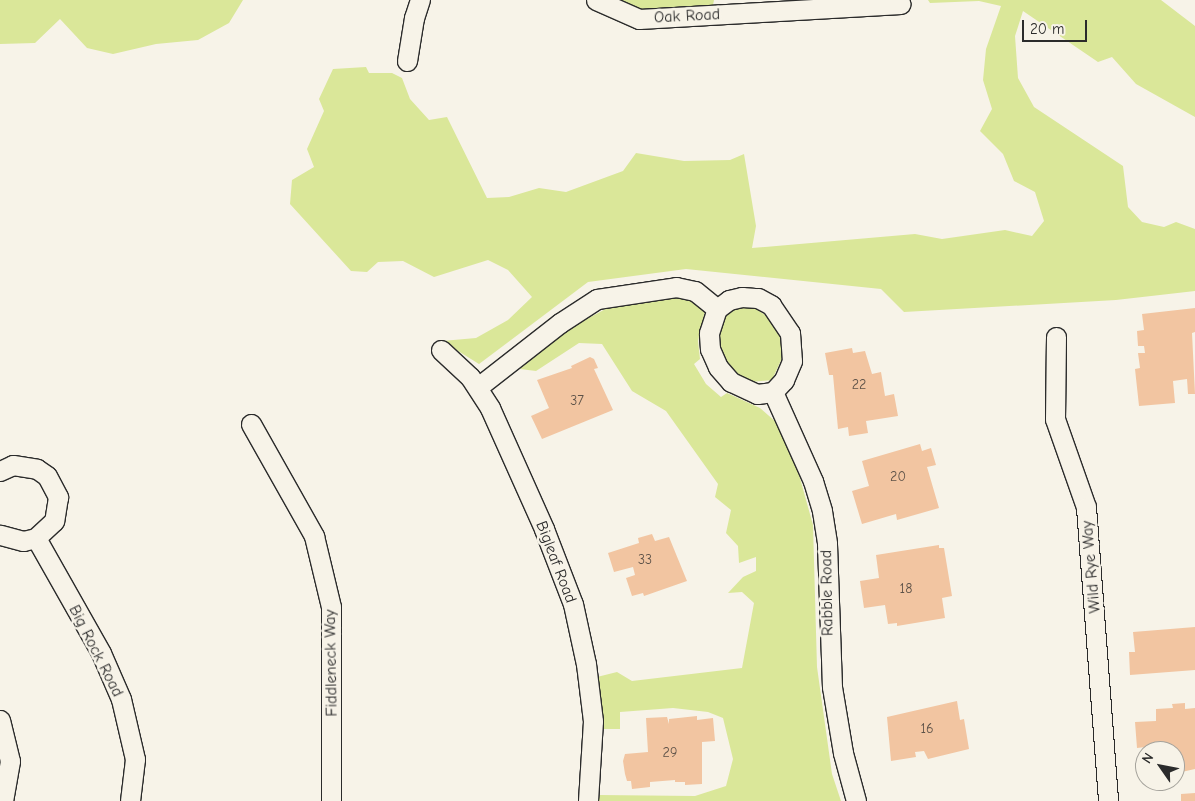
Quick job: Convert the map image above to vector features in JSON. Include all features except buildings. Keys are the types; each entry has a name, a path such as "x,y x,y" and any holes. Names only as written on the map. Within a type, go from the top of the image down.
{"street":[{"path":"408,61 414,18 420,0"},
{"name":"Oak Road","path":"596,0 639,19 901,4"},
{"path":"478,387 560,323 597,299 676,287 695,291 717,309"},
{"path":"750,296 771,305 785,322 792,340 793,354 784,380 773,392 749,392 722,373 709,342 710,326 717,309 733,298 750,296"},
{"name":"Wild Rye Way","path":"1056,337 1055,419 1086,507 1108,801"},
{"name":"Bigleaf Road","path":"441,350 478,387 544,529 573,604 586,664 593,721 588,801"},
{"name":"Rabble Road","path":"773,392 813,481 822,511 827,544 832,687 843,753 856,801"},
{"name":"Fiddleneck Way","path":"251,424 314,536 331,607 331,801"},
{"path":"0,471 26,465 42,472 54,486 58,497 56,515 46,531 36,538 24,541 0,535"},
{"name":"Big Rock Road","path":"36,538 101,653 121,699 135,759 130,801"},
{"path":"0,720 10,762 3,801"}],"green space":[{"path":"0,0 243,0 229,23 198,40 156,44 113,54 87,48 60,19 35,43 0,44"},
{"path":"596,0 714,0 711,15 639,19"},
{"path":"928,0 1161,0 1195,26 1195,117 1136,84 1112,57 1098,62 1023,11 1015,36 1018,78 1034,107 1123,166 1128,207 1142,222 1164,227 1176,222 1195,229 1195,291 1116,300 904,312 881,289 686,269 588,282 479,364 442,341 476,338 508,320 532,297 508,270 488,260 434,277 403,261 378,262 367,272 351,271 290,204 292,180 314,167 307,149 324,111 319,99 333,69 366,67 369,73 392,73 402,78 410,99 429,120 447,117 487,198 509,197 539,188 566,192 623,171 636,153 684,161 730,160 744,154 756,226 752,248 915,234 942,239 1005,230 1032,236 1044,221 1035,192 1014,181 1003,154 980,131 992,109 983,80 986,49 1001,6 979,1 930,3"},
{"path":"655,296 685,297 705,311 698,341 700,359 694,364 706,384 721,397 727,393 760,408 776,422 798,471 813,525 817,667 832,774 841,801 598,801 600,795 695,796 726,786 733,759 723,718 708,712 673,708 620,712 620,729 601,729 597,677 617,672 632,681 742,668 754,603 742,592 728,593 743,577 756,571 756,557 739,563 738,546 726,533 731,510 715,497 718,484 666,411 632,391 602,344 579,343 536,371 520,369 570,328 613,305"},
{"path":"732,307 753,307 774,321 783,340 783,356 772,380 750,382 731,371 717,346 719,321"}]}
